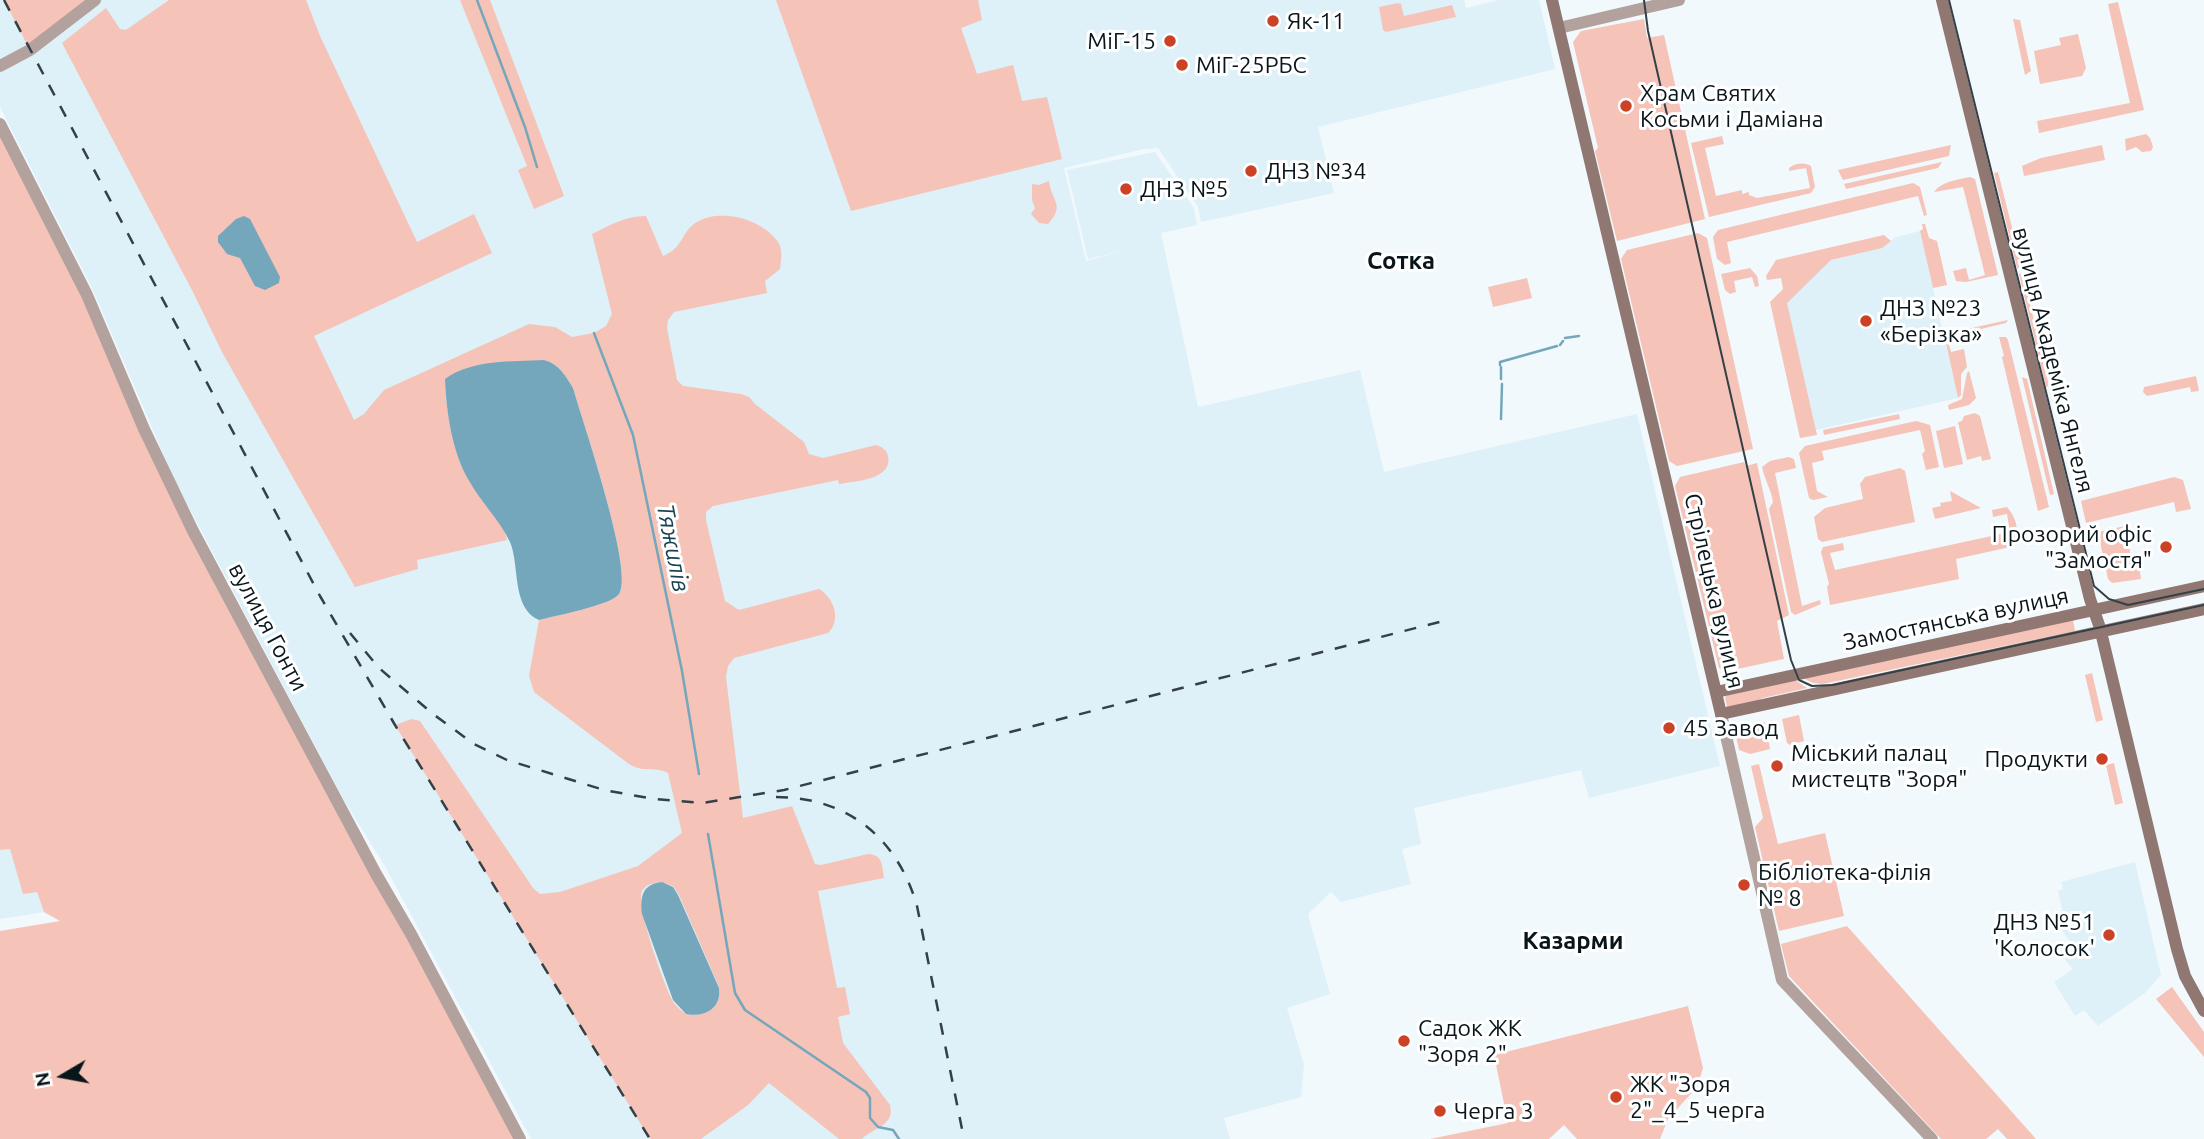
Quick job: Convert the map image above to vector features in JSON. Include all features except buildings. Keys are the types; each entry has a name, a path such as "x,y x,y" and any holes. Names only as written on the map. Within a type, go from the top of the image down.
{"main road":[{"name":"Стрілецька вулиця","path":"1552,0 1721,714"},
{"name":"вулиця Академіка Янгеля","path":"1942,0 2101,631 2177,949 2185,976 2204,1011"},
{"name":"Замостянська вулиця","path":"1716,692 2204,586"},
{"name":"Замостянська вулиця","path":"1721,714 2204,608"}],"street":[{"path":"0,66 30,50 95,0"},
{"path":"1559,28 1679,0"},
{"name":"вулиця Гонти","path":"0,124 87,295 144,429 188,521 520,1139"},
{"name":"Стрілецька вулиця","path":"1721,714 1782,980 1932,1139"}],"shaded area":[{"path":"0,0 1464,0 1466,8 1499,0 1539,0 1555,69 1318,127 1334,193 1201,222 1198,207 1158,148 1064,168 1086,261 1126,250 1088,259 1067,170 1155,152 1194,208 1197,225 1161,233 1198,407 1360,370 1384,472 1637,414 1720,766 1589,798 1581,770 1414,808 1421,844 1402,849 1411,884 1341,902 1331,892 1308,914 1330,994 1287,1008 1304,1064 1301,1097 1224,1118 1230,1139 531,1139 386,868 342,797 175,481 92,288 0,107"},
{"path":"4,0 94,0 30,50"},
{"path":"169,0 306,0 320,36 417,242 474,214 492,253 314,336 354,420 364,414 384,390 529,324 555,327 572,337 594,333 606,326 612,314 592,234 612,224 646,216 663,256 675,249 697,222 718,216 752,222 762,227 778,242 781,251 780,269 765,281 767,293 674,312 668,320 667,328 677,380 683,386 749,397 804,442 809,454 823,458 876,445 884,449 888,456 885,470 871,478 839,484 838,480 713,506 706,512 725,601 739,610 819,589 832,603 835,622 828,633 734,658 728,666 726,677 743,818 792,806 815,864 868,854 877,856 881,862 884,878 818,891 837,988 845,987 850,1014 838,1017 843,1043 890,1105 891,1112 887,1122 862,1139 839,1139 769,1083 748,1105 701,1139 650,1139 395,725 412,719 420,721 533,888 540,894 560,892 638,866 682,833 668,773 629,764 534,692 529,676 539,620 606,602 619,594 622,580 614,528 573,388 558,367 544,360 445,379 449,417 459,458 469,480 501,525 507,540 417,560 418,569 355,587 222,352 62,43 106,8 120,29 126,30","holes":["661,882 673,886 719,987 718,1001 706,1013 686,1014 674,1003 658,965 647,928 642,891 653,883"]},
{"path":"460,0 490,0 564,196 534,209 518,170 527,166"},
{"path":"776,0 978,0 982,20 961,28 977,74 1013,65 1022,101 1047,97 1062,159 851,211"},
{"path":"2118,2 2144,110 2039,133 2037,121 2130,103 2108,4"},
{"path":"1401,4 1404,16 1452,5 1456,17 1386,32 1383,30 1379,7"},
{"path":"1644,19 1647,38 1664,35 1705,219 1617,241 1573,42 1581,31"},
{"path":"2013,19 2020,20 2031,71 2025,75"},
{"path":"2078,34 2086,68 2082,76 2040,84 2034,51 2061,45 2059,38"},
{"path":"0,125 144,429 520,1139 0,1139 0,931 60,921 44,912 37,892 23,894 10,849 0,850"},
{"path":"2146,134 2153,147 2151,151 2142,152 2136,147 2126,151 2125,139"},
{"path":"1722,136 1724,144 1705,148 1716,196 1742,190 1742,194 1749,192 1749,195 1757,198 1810,188 1806,168 1789,171 1791,166 1800,164 1811,166 1815,187 1811,193 1709,217 1691,143"},
{"path":"1951,145 1949,156 1843,180 1838,170"},
{"path":"2102,145 2105,160 2024,176 2022,166 2041,158"},
{"path":"1942,162 1938,168 1846,189 1844,184"},
{"path":"1998,172 2022,267 2017,268 1994,173"},
{"path":"1970,177 1975,179 1998,275 1966,282 1956,281 1953,271 1966,268 1969,280 1985,275 1963,187 1934,192 1945,183"},
{"path":"1049,181 1056,212 1048,224 1039,223 1031,214 1035,208 1032,184 1039,185"},
{"path":"1913,183 1920,187 1927,215 1924,216 1918,196 1727,242 1731,263 1725,265 1717,259 1713,237 1718,230"},
{"path":"1922,224 1925,224 1929,238 1937,241 1947,285 1933,288 1920,231 1923,229"},
{"name":"ДНЗ №23 «Берізка»","path":"1920,231 1958,398 1816,430 1786,303 1831,260 1881,248 1896,237"},
{"path":"1698,233 1707,238 1753,449 1677,466 1669,461 1621,259 1627,250"},
{"path":"1884,235 1891,241 1882,248 1831,260 1787,303 1817,435 1800,438 1770,302 1783,289 1781,278 1767,280 1766,276 1776,260"},
{"path":"1750,268 1757,276 1759,286 1755,287 1752,277 1734,281 1736,292 1730,294 1725,290 1721,274"},
{"path":"2023,273 2049,386 2046,387 2019,274"},
{"path":"1527,278 1532,298 1493,307 1488,287"},
{"path":"2008,320 2006,323 1947,337 1951,352 1964,349 1967,367 1961,374 1961,395 1958,398 1944,334"},
{"path":"1999,337 2006,337 2008,340 2049,507 2038,511 2002,357 2004,356"},
{"path":"1969,371 1976,398 1969,405 1949,410 1948,405 1962,399"},
{"path":"2196,376 2199,391 2191,392 2190,387 2147,396 2143,392 2144,387"},
{"path":"2022,377 2027,379 2054,494 2050,495"},
{"path":"1975,413 1980,416 1991,459 1982,461 1981,456 1967,460 1958,422 1962,421 1964,416"},
{"path":"1899,414 1900,419 1824,435 1823,430"},
{"path":"1916,421 1930,425 1939,467 1926,470 1920,430 1822,451 1824,460 1812,463 1817,491 1828,497 1813,500 1809,498 1799,453 1805,446"},
{"path":"1955,426 1963,464 1944,468 1936,431"},
{"path":"1789,457 1794,459 1796,468 1775,473 1802,606 1820,600 1821,604 1795,615 1791,612 1769,509 1773,502 1772,497 1762,467 1770,461"},
{"path":"1744,462 1746,466 1757,463 1789,615 1777,621 1784,659 1728,671 1719,668 1675,486 1680,477"},
{"path":"1900,468 1905,471 1915,522 1822,542 1818,539 1814,517 1825,508 1863,499 1860,484 1865,477"},
{"path":"2174,477 2183,480 2191,509 2176,512 2174,502 2086,523 2081,501"},
{"path":"1950,491 1981,508 1935,519 1932,508 1952,501"},
{"path":"2007,507 2017,527 2014,543 2010,547 1956,559 1959,579 1830,605 1827,587 1829,584 1821,552 1823,547 1843,543 1844,550 1830,553 1835,570 2010,532 2007,514 1993,517 1992,510"},
{"path":"2125,526 2132,562 2138,561 2141,579 2112,583 2108,579 2098,532"},
{"path":"2073,620 2075,631 1823,684 1803,678"},
{"path":"2092,673 2103,720 2096,722 2085,675"},
{"path":"1795,680 1807,688 1763,698 1745,706 1727,707 1725,697 1728,695"},
{"path":"1799,715 1804,741 1790,745 1787,743 1782,719"},
{"path":"1765,722 1770,749 1750,754 1739,750 1735,732"},
{"path":"2114,763 2123,803 2115,805 2106,765"},
{"path":"1759,764 1778,844 1825,833 1844,916 1779,931 1755,827 1763,818 1751,766"},
{"path":"0,793 37,892 44,912 0,919"},
{"name":"ДНЗ №51 'Колосок'","path":"2135,862 2161,975 2145,993 2098,1026 2084,1010 2075,1016 2054,982 2073,969 2064,959 2075,948 2056,922 2064,918 2058,891 2063,889 2061,882"},
{"path":"1847,926 2036,1139 2007,1139 1998,1129 1986,1139 1941,1139 1789,976 1781,944"},
{"path":"2172,987 2204,1032 2204,1057 2156,999"},
{"path":"1688,1006 1703,1068 1697,1087 1668,1119 1660,1139 1577,1139 1564,1125 1549,1139 1430,1139 1508,1123 1494,1055"}],"water":[{"path":"244,216 250,219 280,277 279,283 265,290 255,286 240,258 227,254 218,242 218,236 236,219"},
{"path":"544,360 558,367 573,388 614,528 622,580 619,594 606,602 539,620 530,614 520,596 510,542 462,468 451,430 445,379 480,365"},
{"path":"662,882 673,887 678,895 719,988 718,1001 706,1013 686,1014 673,1000 642,914 644,892 650,885"}],"waterway":[{"name":"Тяжилів","path":"477,0 525,127 537,167"},
{"name":"Тяжилів","path":"594,333 633,435 682,671 699,774"},
{"path":"1565,338 1579,336"},
{"path":"1560,345 1563,341"},
{"path":"1500,365 1500,362 1557,346"},
{"path":"1501,367 1501,379"},
{"path":"1501,419 1502,384"},
{"name":"Тяжилів","path":"708,834 735,993 745,1010 866,1092 870,1098 870,1118 878,1127 893,1130 899,1139"}],"tram line":[{"path":"1644,0 1648,31 1791,660 1799,680 1812,686 1833,685 2204,605"},
{"path":"1949,0 2094,586 2109,599 2128,605 2204,589"}],"railway":[{"path":"4,0 320,596 395,725 650,1139"},
{"path":"350,633 379,668 433,714 474,744 507,760 604,790 654,799 702,803 784,790 1447,620"},
{"path":"776,797 802,799 847,814 866,826 883,842 897,861 917,906 964,1139"}],"place":[{"name":"Як-11","path":"1273,21"},
{"name":"МіГ-15","path":"1170,41"},
{"name":"МіГ-25РБС","path":"1182,65"},
{"name":"Храм Святих Косьми і Даміана","path":"1626,106"},
{"name":"ДНЗ №34","path":"1251,171"},
{"name":"ДНЗ №5","path":"1126,189"},
{"name":"ДНЗ №23 «Берізка»","path":"1866,321"},
{"name":"Прозорий офіс \"Замостя\"","path":"2166,547"},
{"name":"45 Завод","path":"1669,728"},
{"name":"Продукти","path":"2102,759"},
{"name":"Міський палац мистецтв \"Зоря\"","path":"1777,766"},
{"name":"Бібліотека-філія № 8","path":"1744,885"},
{"name":"ДНЗ №51 'Колосок'","path":"2109,935"},
{"name":"Садок ЖК \"Зоря 2\"","path":"1404,1041"},
{"name":"ЖК \"Зоря 2\"_4_5 черга","path":"1616,1097"},
{"name":"Черга 3","path":"1440,1111"}],"district":[{"name":"Сотка","path":"1401,261"},
{"name":"Казарми","path":"1573,941"}]}
